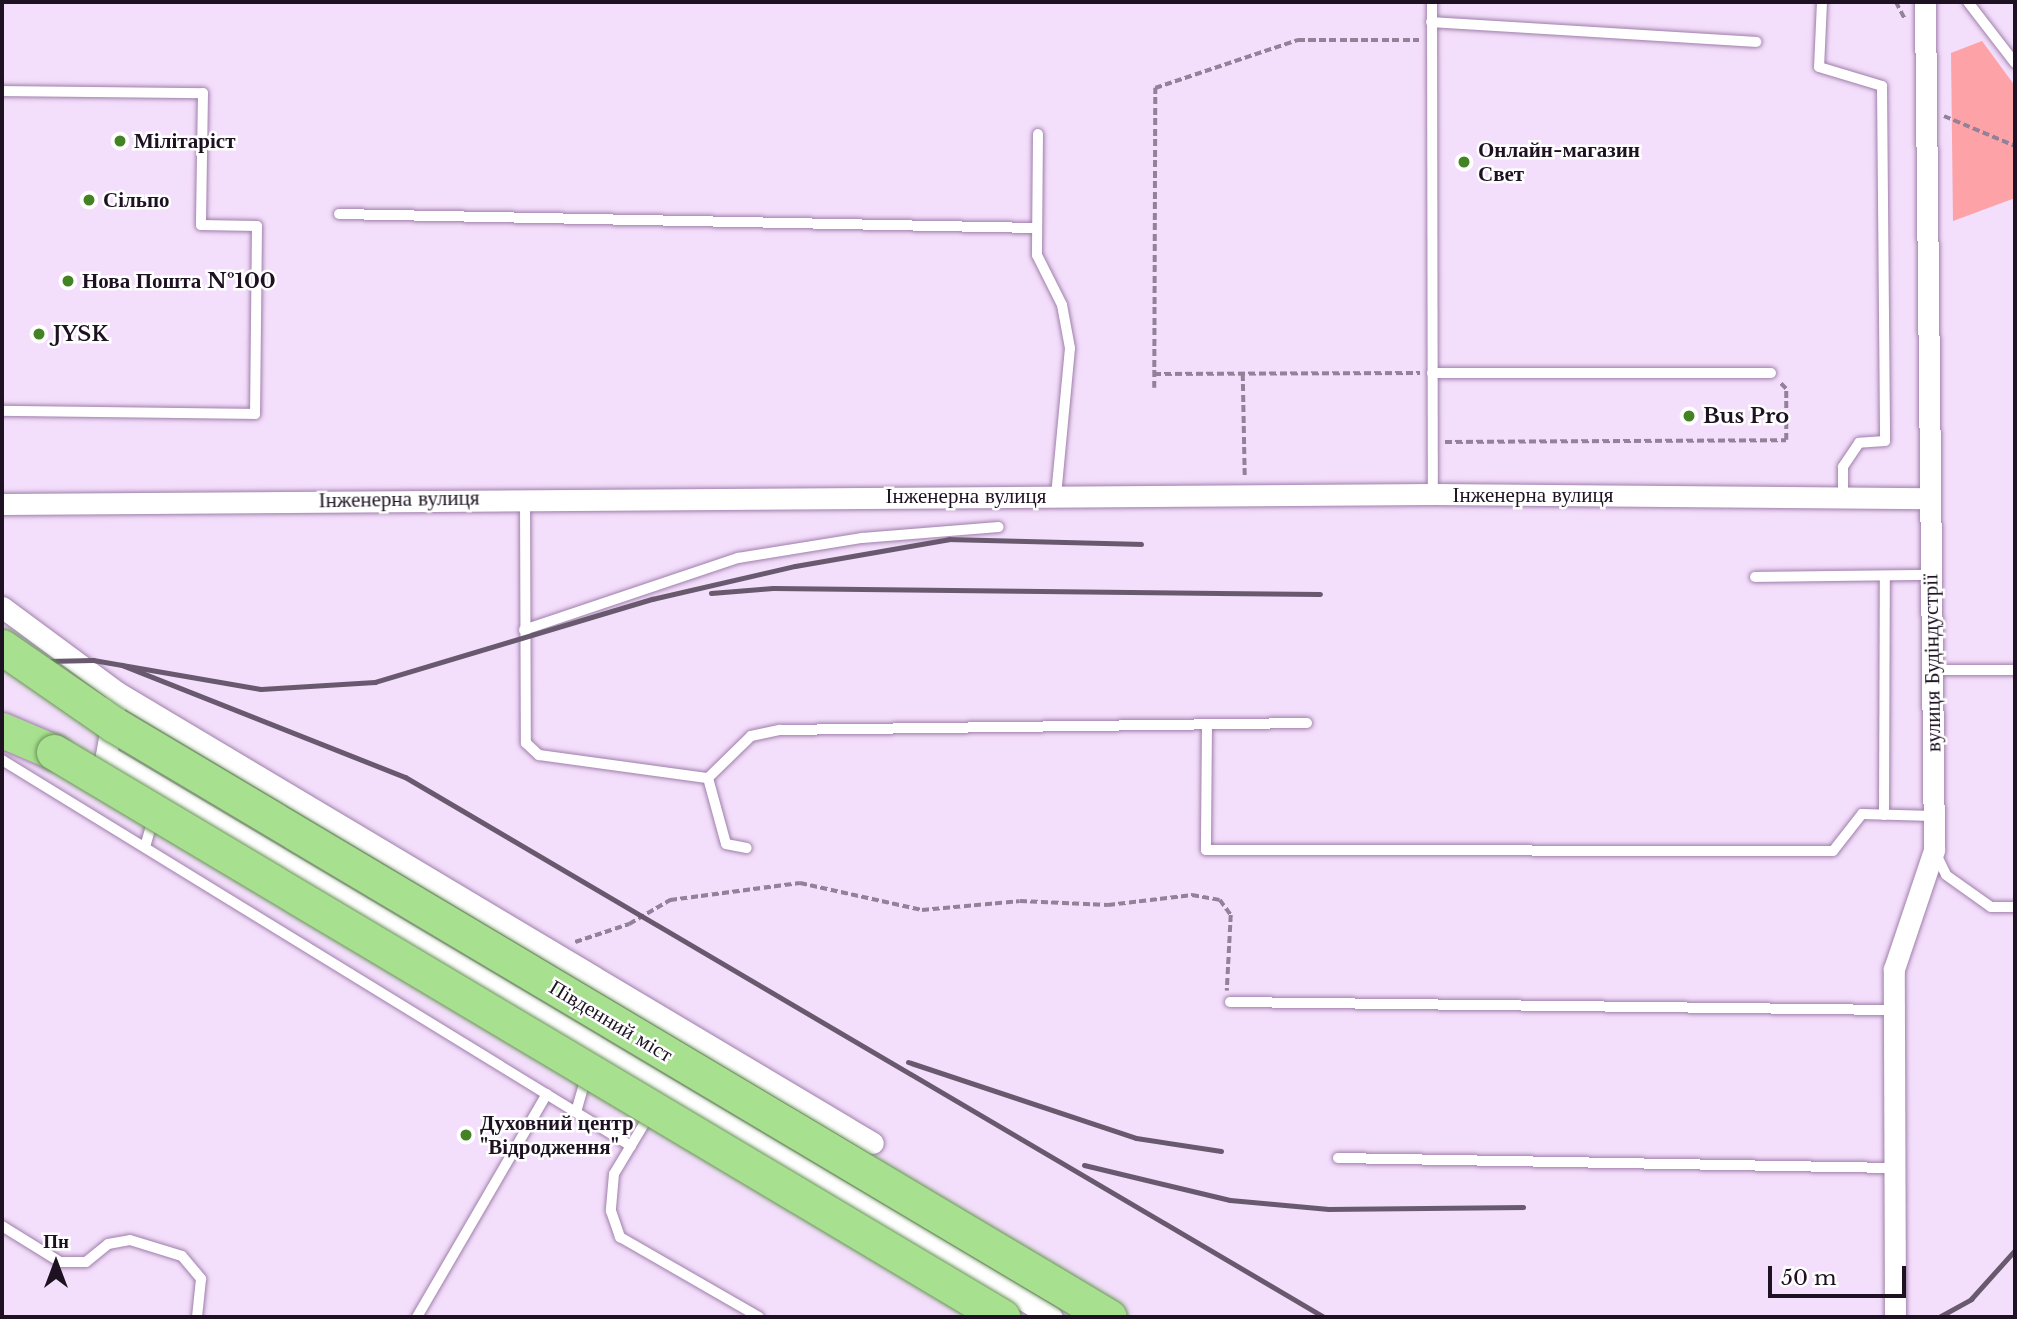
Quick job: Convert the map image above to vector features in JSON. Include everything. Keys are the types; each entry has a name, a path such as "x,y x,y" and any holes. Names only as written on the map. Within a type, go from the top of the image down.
{"highway":[{"name":"Південний міст","path":"2,647 115,708 1110,1317"},
{"path":"2,730 54,752 1002,1317"}],"street":[{"name":"вулиця Будіндустрії","path":"1895,1317 1894,969 1934,850 1925,2"},
{"name":"Інженерна вулиця","path":"2,504 525,498 1433,494 1930,499"},
{"path":"2,607 115,708 873,1143"},
{"path":"115,708 106,755 1052,1317"}],"lane":[{"path":"1432,2 1433,494"},
{"path":"1822,2 1819,67 1882,86 1885,441 1859,443 1843,467 1843,498"},
{"path":"1975,4 2015,63"},
{"path":"1431,22 1756,43"},
{"path":"2,91 203,93 201,225 257,226 255,414 2,411"},
{"path":"1038,134 1037,255 1062,305 1070,348 1056,496"},
{"path":"339,214 1037,228"},
{"path":"1432,373 1771,373"},
{"path":"525,498 526,743 539,755 708,778"},
{"path":"524,630 738,558 862,538 999,527"},
{"path":"1755,577 1931,575"},
{"path":"1884,815 1885,576"},
{"path":"1932,670 2015,670"},
{"path":"708,778 751,736 780,730 1307,723"},
{"path":"1207,724 1206,850 1833,851 1862,814 1933,816"},
{"path":"2,760 631,1146"},
{"path":"708,778 726,844 747,848"},
{"path":"145,847 162,788"},
{"path":"1934,850 1946,875 1991,907 2015,907"},
{"path":"1230,1002 1894,1010"},
{"path":"576,1112 595,1045"},
{"path":"667,1087 614,1174 611,1211 620,1237 759,1317"},
{"path":"417,1317 547,1094"},
{"path":"1338,1158 1895,1168"},
{"path":"2,1226 60,1262 86,1262 108,1244 130,1240 182,1256 201,1279 197,1317"}],"path":[{"path":"1154,388 1155,88 1298,40 1431,40"},
{"path":"1926,108 2015,146"},
{"path":"1154,374 1432,373"},
{"path":"1432,443 1786,440 1786,389 1771,373"},
{"path":"1243,374 1245,484"},
{"path":"561,947 629,924 670,900 800,883 922,910 1020,901 1108,905 1192,895 1220,900 1231,915 1225,969 1230,1002"}],"shaded area":[{"path":"1982,41 2015,86 2015,198 1953,221 1951,53"}],"railway":[{"path":"2,662 93,660 261,689 375,682 652,599 795,566 949,539 1141,544"},
{"path":"711,593 773,588 1320,594"},
{"path":"122,665 405,777 1324,1317"},
{"path":"908,1062 1136,1138 1221,1151"},
{"path":"1084,1165 1230,1200 1329,1209 1523,1207"},
{"path":"1939,1317 1971,1299 2015,1250"}],"place":[{"name":"Мілітаріст","path":"120,141"},
{"name":"Онлайн-магазин Свет","path":"1464,162"},
{"name":"Сільпо","path":"89,200"},
{"name":"Нова Пошта №100","path":"68,281"},
{"name":"JYSK","path":"39,334"},
{"name":"Bus Pro","path":"1689,416"},
{"name":"Духовний центр \"Відродження\"","path":"466,1135"}]}
